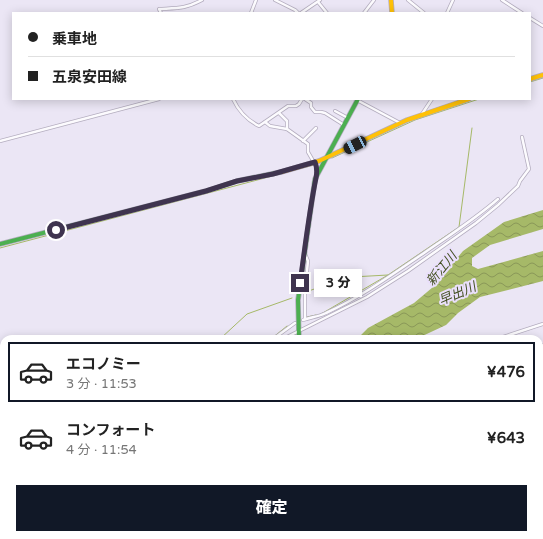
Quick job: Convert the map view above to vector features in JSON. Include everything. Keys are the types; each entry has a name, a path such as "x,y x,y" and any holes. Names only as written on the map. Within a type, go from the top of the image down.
{"street":[{"path":"161,12 159,8 181,9 202,0"},
{"path":"251,12 256,0"},
{"path":"275,0 297,12"},
{"path":"365,12 374,0"},
{"path":"391,0 392,12"},
{"path":"408,0 423,12"},
{"path":"447,12 453,0"},
{"path":"502,0 520,12"},
{"path":"301,12 319,1 326,12"},
{"path":"531,19 543,26"},
{"path":"531,79 543,75"},
{"path":"0,141 155,100"},
{"path":"234,100 243,115 251,122 259,126 288,106 296,106 301,100"},
{"path":"306,100 311,103 311,107 315,112 324,113 344,125"},
{"path":"316,177 357,100"},
{"path":"359,100 400,123"},
{"path":"422,114 431,100"},
{"path":"0,244 326,159 400,123 422,114 466,100"},
{"path":"335,111 348,118"},
{"path":"279,113 287,121 287,129"},
{"path":"265,122 270,126 287,129 303,140 308,145 308,152 316,166 316,177 312,196 298,300 299,335"},
{"path":"303,140 316,128"},
{"path":"291,335 367,297 430,255 498,206 518,186 529,169 522,138"},
{"path":"304,254 308,261 304,320 313,319 356,297 484,212 498,199"},
{"path":"278,335 295,323"},
{"path":"509,335 543,324"}],"water":[{"name":"早出川","path":"543,210 543,229 490,245 472,258 472,266 478,269 543,251 543,281 480,297 458,313 446,325 425,335 361,335 368,328 414,303 433,287 463,251 504,222"}],"waterway":[{"path":"531,82 543,78"},
{"path":"332,158 415,120 476,100"},
{"path":"321,314 388,275 459,227 472,128"},
{"path":"0,248 314,165"},
{"path":"306,292 352,277 388,275"},
{"path":"224,335 247,314 292,298"},
{"path":"307,317 316,315"},
{"path":"276,335 287,326"}],"traffic: fast":[{"path":"299,335 298,300 315,179 357,100"},
{"path":"0,244 206,191 237,181 281,172"}],"traffic: slow":[{"path":"391,0 392,12"},
{"path":"531,79 543,75"},
{"path":"281,172 319,161 407,120 466,100"}],"route":[{"path":"56,230 206,191 237,181 273,174 315,162 316,177 311,201 300,283"}],"water label":[{"name":"新江川","path":"441,268"}]}
